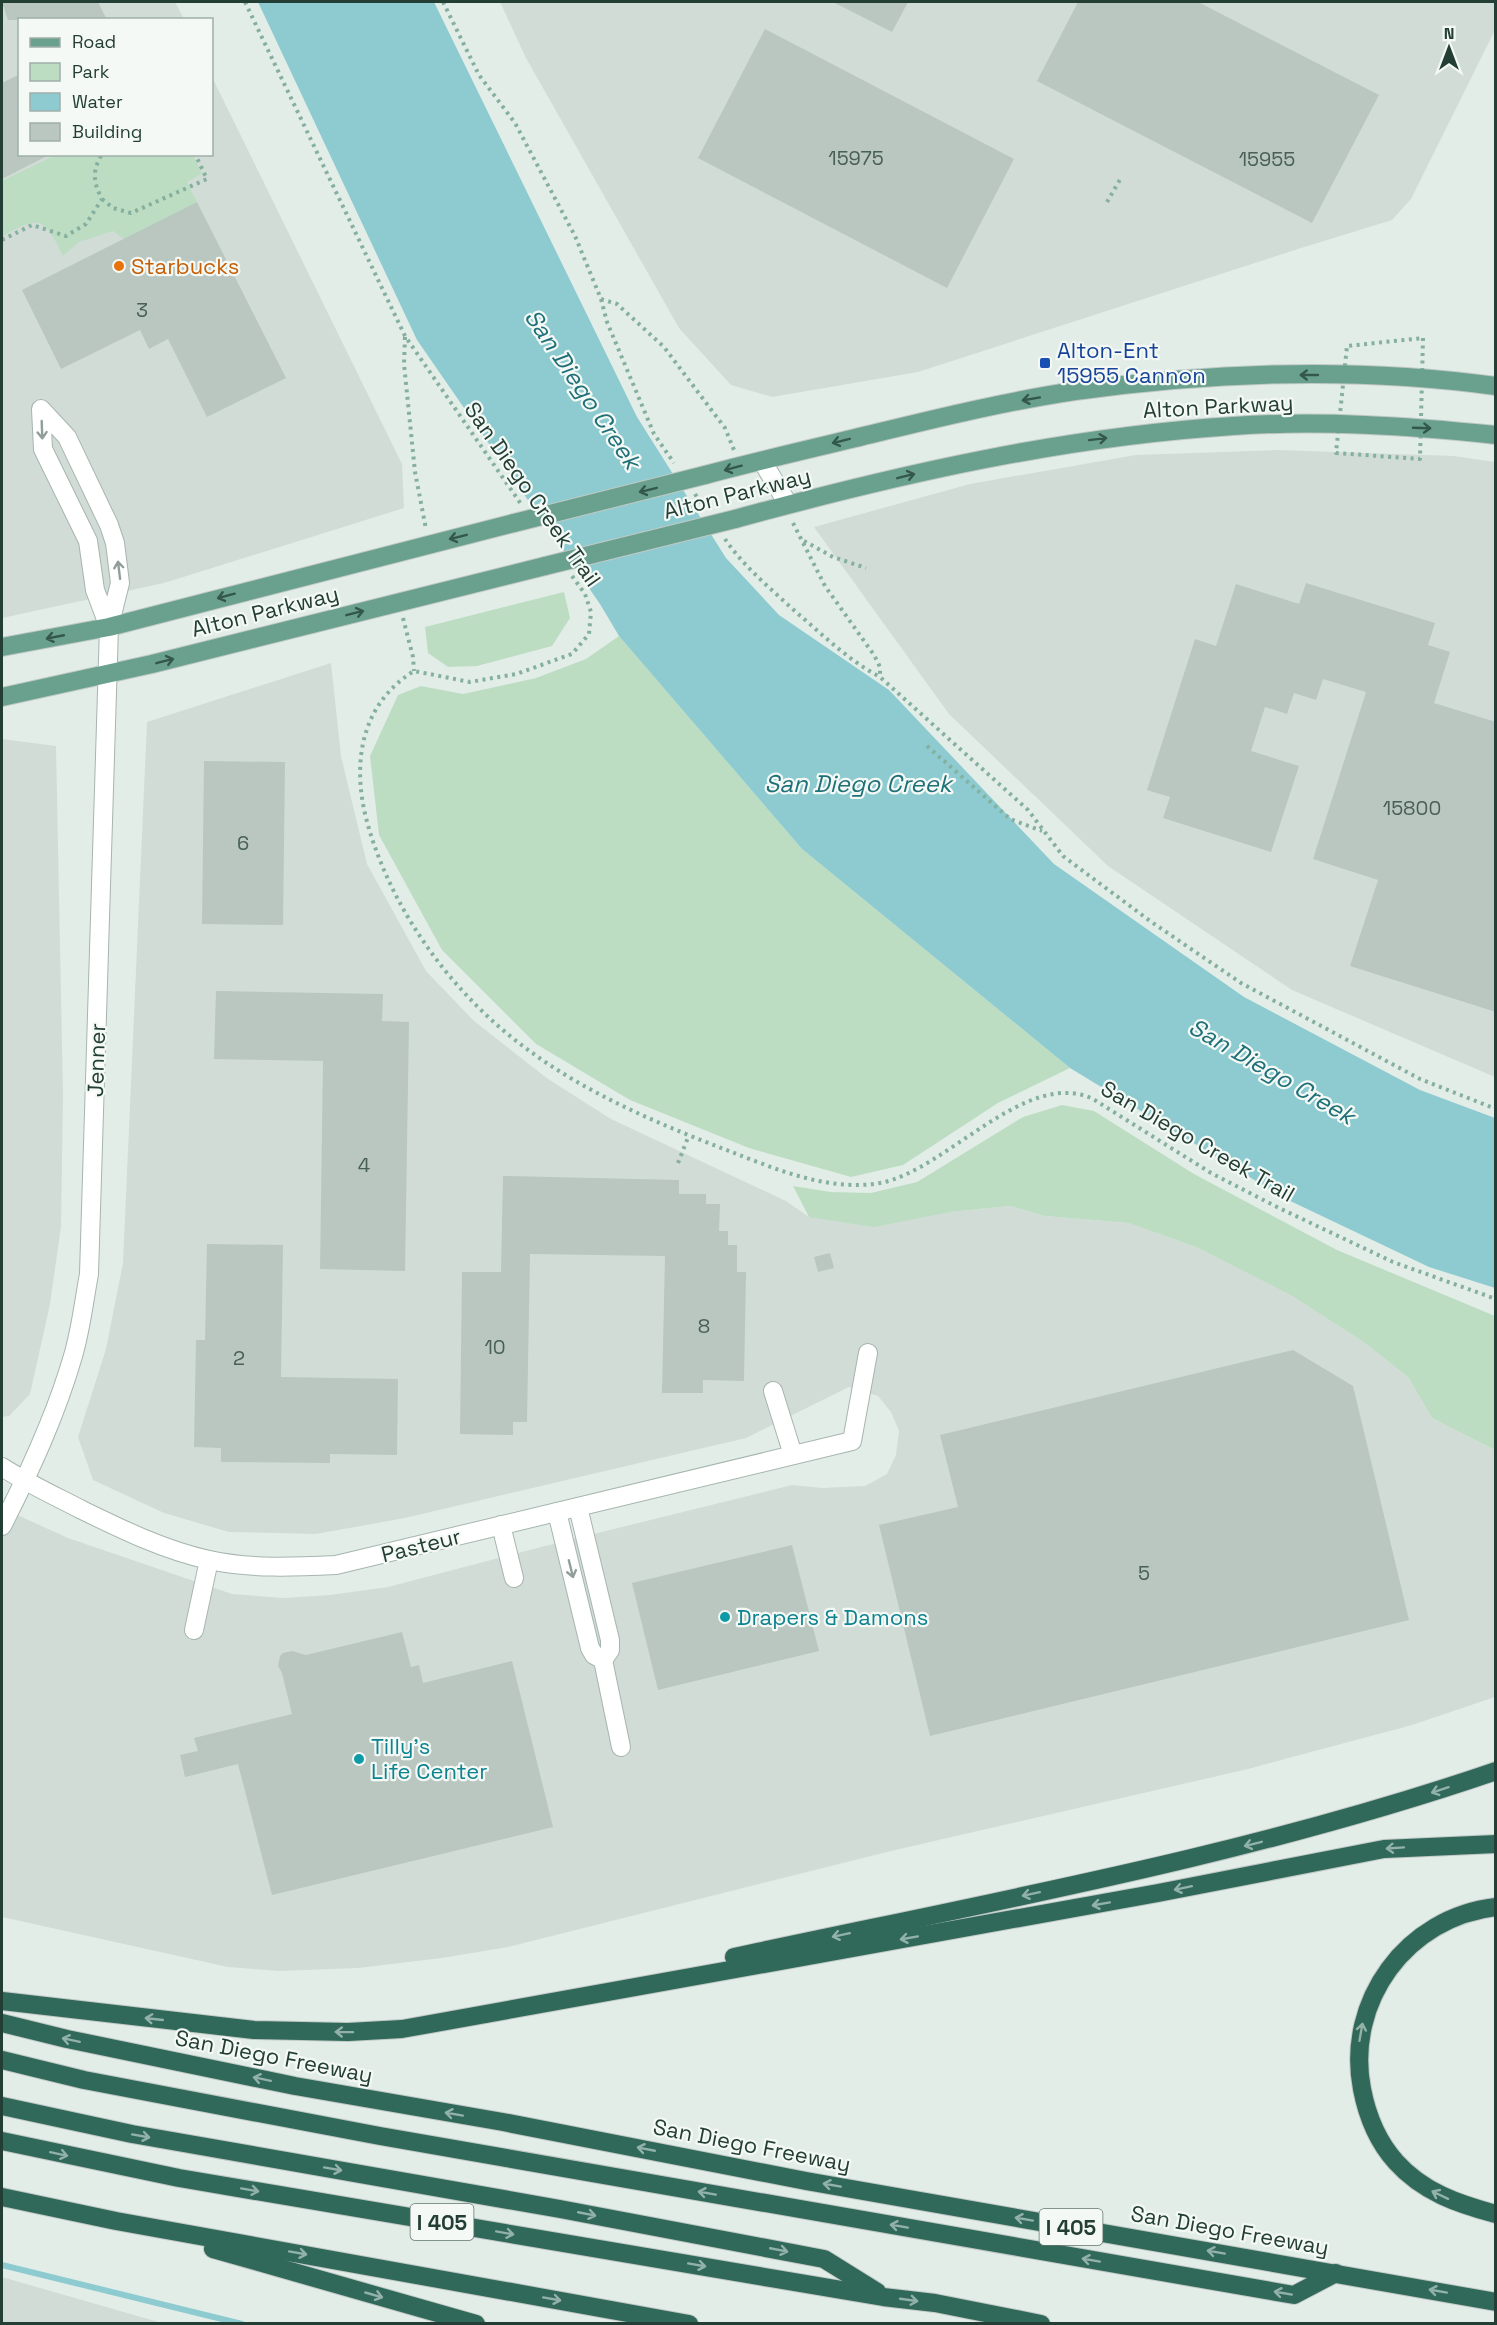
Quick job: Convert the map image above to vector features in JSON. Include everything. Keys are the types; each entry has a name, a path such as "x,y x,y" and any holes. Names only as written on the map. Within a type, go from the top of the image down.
{"highway":[{"path":"402,2029 1199,1857 1368,1813 1496,1771"},
{"path":"2,2001 254,2030 348,2032 402,2029 1158,1893 1384,1849 1496,1844"},
{"path":"1496,1907 1463,1913 1441,1922 1420,1935 1387,1969 1377,1986 1362,2026 1359,2076 1364,2100 1382,2144 1396,2162 1437,2194 1471,2208 1496,2214"},
{"name":"San Diego Freeway","path":"2,2022 68,2039 295,2085 503,2122 806,2181 1496,2302"},
{"path":"2,2060 84,2080 380,2136 1294,2295 1336,2273"},
{"path":"2,2106 132,2134 549,2207 824,2259 883,2296"},
{"name":"I 405","path":"2,2142 179,2178 935,2303 1041,2324"},
{"path":"2,2197 116,2221 689,2324"},
{"path":"116,2221 476,2324"}],"main road":[{"name":"Alton Parkway","path":"2,647 109,627 430,544 519,516 705,475 976,410 1103,388 1264,376 1367,376 1496,386"},
{"name":"Alton Parkway","path":"2,697 152,664 788,504 997,456 1064,444 1141,434 1274,425 1363,425 1496,435"}],"street":[{"path":"41,409 67,437 109,525 115,543 120,583 109,627 95,590 88,541 43,449 41,409"},
{"path":"762,460 788,504"},
{"name":"Jenner","path":"2,1526 25,1482 51,1421 74,1354 89,1274 109,627"},
{"name":"Pasteur","path":"2,1467 25,1482 150,1541 208,1560 279,1567 336,1565 852,1441 868,1353"},
{"path":"773,1391 794,1455"},
{"path":"578,1507 610,1640 610,1650 603,1660 621,1747"},
{"path":"556,1512 590,1648 594,1655 603,1660"},
{"path":"501,1526 514,1578"},
{"path":"194,1630 208,1560"}],"path":[{"name":"San Diego Creek Trail","path":"245,2 405,336 519,516"},
{"path":"442,2 479,75 515,123 575,236"},
{"path":"101,156 94,167 95,186 102,199 113,208 131,213 207,178 196,156"},
{"path":"1107,202 1122,176"},
{"path":"2,240 32,225 66,236 87,224 102,199"},
{"path":"601,299 617,304 664,347 725,428 732,445"},
{"path":"405,336 404,364 415,472 430,544"},
{"path":"1347,346 1423,338 1420,459 1383,457"},
{"path":"794,523 825,586 874,655 880,667 880,677 1028,810 1063,856 1150,921 1241,983 1420,1079 1496,1109"},
{"path":"803,540 833,557 866,568"},
{"name":"San Diego Creek Trail","path":"572,575 585,594 591,612 589,634 572,654 516,674 470,682 414,670 401,678 373,714 362,741 359,764 360,793 370,831 383,867 401,905 438,961 478,1007 530,1052 618,1104 689,1135 795,1174 833,1184 857,1186 889,1181 913,1172 1009,1110 1051,1094 1079,1094 1103,1105 1211,1173 1307,1222 1393,1262 1496,1299"},
{"path":"399,602 413,657 414,670"},
{"path":"927,746 1010,819 1042,831"},
{"path":"678,1163 689,1135"}],"shaded area":[{"path":"2,2 175,2 183,18 18,18 18,156 213,156 213,79 402,464 404,508 164,583 2,618"},
{"path":"500,2 1495,2 1496,28 1411,199 1392,220 918,372 772,397 731,385 679,328 526,58"},
{"path":"1278,450 1454,456 1495,462 1495,1077 1292,990 1108,866 949,714 814,527 970,484 1136,455"},
{"path":"331,663 341,756 367,864 426,971 474,1021 548,1079 611,1119 786,1201 809,1217 950,1212 1010,1206 1045,1216 1128,1223 1196,1247 1292,1296 1362,1341 1408,1377 1432,1418 1495,1450 1495,1697 1412,1725 1248,1769 891,1851 508,1947 442,1958 358,1968 279,1971 228,1967 2,1917 2,1508 68,1538 232,1594 284,1598 330,1595 388,1587 792,1485 822,1488 865,1486 887,1474 896,1455 899,1431 891,1412 878,1396 849,1387 746,1438 405,1518 316,1534 229,1532 164,1513 93,1480 78,1437 106,1349 123,1263 147,722"},
{"path":"2,739 56,746 63,1095 61,1227 50,1304 30,1394 9,1416 2,1417"},
{"path":"2,2277 162,2323 2,2323"}],"green space":[{"path":"53,156 193,156 202,174 187,182 197,202 124,239 113,231 79,242 63,256 51,233 40,223 25,225 2,236 2,181"},
{"path":"564,592 570,618 552,646 477,666 448,667 428,653 425,627"},
{"path":"619,636 802,849 1070,1068 998,1103 903,1165 851,1177 749,1148 630,1100 536,1044 442,950 379,835 370,756 398,695 421,686 463,694 536,678 586,659"},
{"path":"1062,1105 1094,1111 1194,1174 1337,1250 1495,1316 1495,1450 1432,1418 1408,1377 1362,1341 1292,1296 1196,1247 1128,1223 1045,1216 1010,1206 950,1212 874,1227 809,1217 793,1186 831,1192 871,1193 917,1182 1023,1117"}],"water":[{"name":"San Diego Creek","path":"258,2 434,2 637,417 726,558 779,615 889,690 1054,864 1244,997 1420,1090 1495,1118 1495,1288 1429,1267 1284,1198 1070,1068 802,849 619,636 600,604 417,340"}],"building":[{"path":"2,2 98,2 106,18 18,18 18,20 8,20"},
{"path":"833,2 908,2 892,32"},
{"path":"1078,2 1198,2 1379,95 1312,223 1037,81"},
{"path":"765,29 1014,159 947,288 698,158"},
{"path":"18,75 18,156 47,156 2,179 2,83"},
{"path":"197,202 286,378 207,417 168,339 149,349 140,330 61,369 22,290"},
{"path":"1306,583 1435,623 1428,645 1450,652 1434,703 1496,722 1496,1012 1350,966 1378,880 1313,859 1366,692 1323,679 1316,700 1294,693 1287,714 1265,707 1251,751 1299,766 1271,852 1163,818 1170,797 1147,790 1195,639 1216,646 1236,584 1299,604"},
{"path":"204,761 285,762 283,925 202,924"},
{"path":"216,991 383,994 382,1021 409,1022 405,1271 320,1269 323,1061 214,1059"},
{"path":"503,1176 679,1180 679,1194 706,1194 706,1204 720,1204 719,1231 728,1231 728,1245 737,1245 737,1272 746,1272 744,1381 703,1380 703,1393 662,1393 665,1256 530,1254 527,1422 513,1422 513,1435 460,1434 462,1272 501,1272"},
{"path":"207,1244 283,1245 281,1377 398,1379 397,1455 330,1454 330,1463 221,1462 221,1448 194,1447 196,1340 205,1340"},
{"path":"830,1253 834,1268 818,1272 814,1257"},
{"path":"1293,1350 1353,1386 1409,1620 930,1736 879,1525 958,1507 940,1435"},
{"name":"Drapers & Damons","path":"792,1545 819,1651 658,1690 632,1583"},
{"name":"Tilly's Life Center","path":"402,1632 411,1667 419,1665 423,1683 512,1661 553,1827 272,1895 238,1764 185,1777 180,1755 198,1751 194,1738 292,1714 282,1673 278,1666 283,1653 292,1651 306,1655"}],"waterway":[{"path":"2,2265 242,2324"}],"place":[{"name":"Starbucks","path":"119,266"},
{"name":"Alton-Ent 15955 Cannon","path":"1045,363"},
{"name":"Drapers & Damons","path":"725,1617"},
{"name":"Tilly's Life Center","path":"359,1759"}]}
